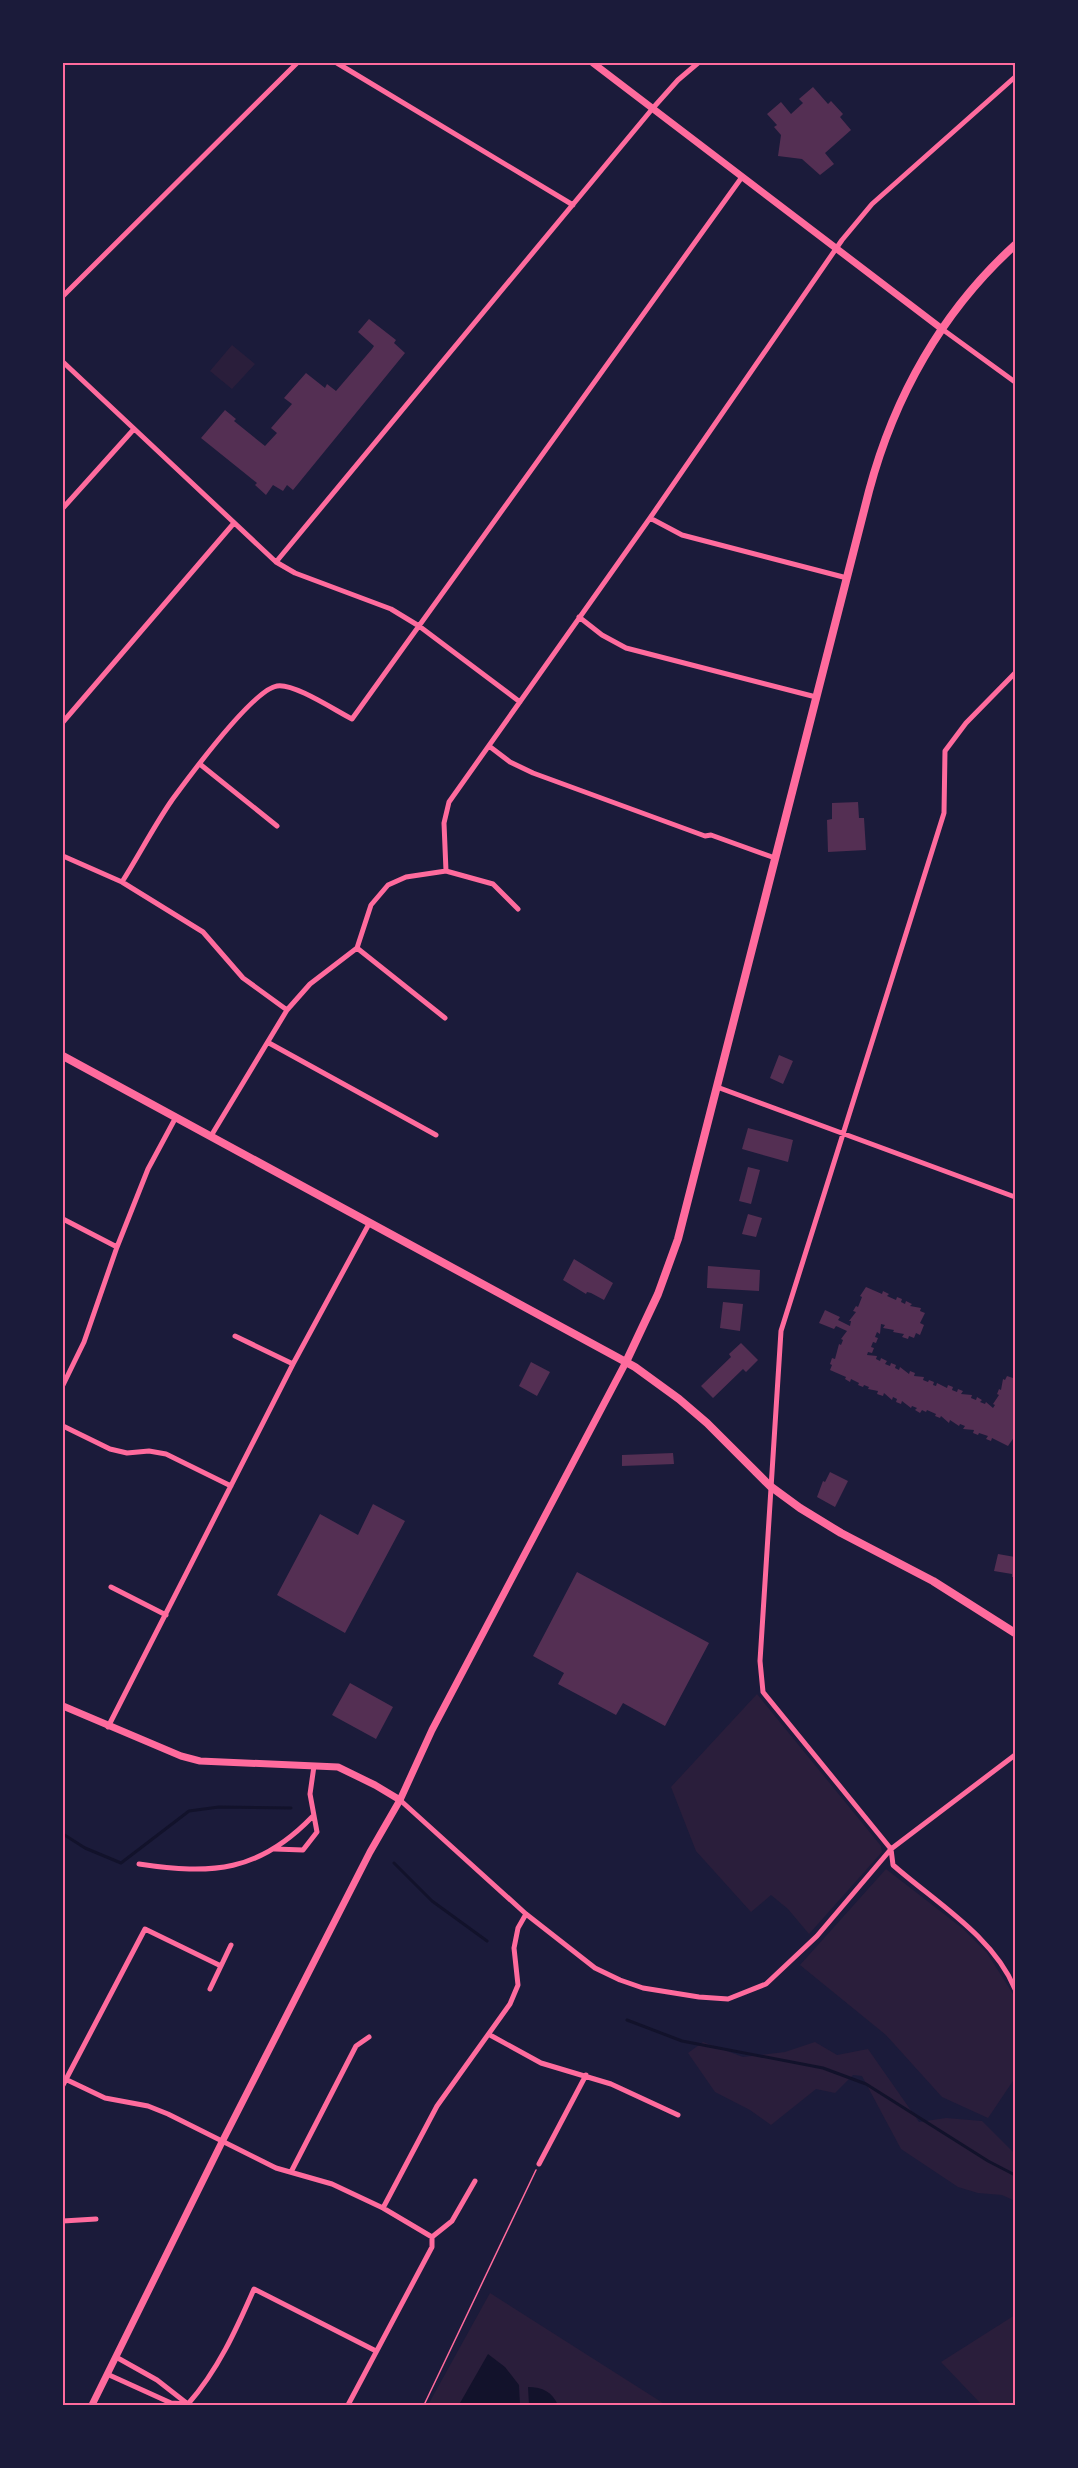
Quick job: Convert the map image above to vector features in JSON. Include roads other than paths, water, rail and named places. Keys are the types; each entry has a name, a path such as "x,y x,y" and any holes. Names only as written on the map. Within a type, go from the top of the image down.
{"main road":[{"path":"626,1362 661,1289 676,1247 846,578 887,432 910,381 942,329 976,285 1015,246"},
{"path":"63,1056 626,1362 679,1399 707,1423 770,1486 841,1533 933,1581 1015,1633"}],"street":[{"path":"63,296 297,63"},
{"path":"337,63 573,205"},
{"path":"593,63 835,249 1015,382"},
{"path":"276,562 653,108 678,80 698,63"},
{"path":"446,871 444,823 449,802 650,518 835,249 872,204 1015,77"},
{"path":"122,882 172,801 248,705 265,690 278,685 294,689 352,719 742,177"},
{"path":"63,362 276,562 295,573 391,609 419,626 520,702"},
{"path":"63,508 134,429"},
{"path":"650,518 682,534 846,578"},
{"path":"63,722 234,523"},
{"path":"579,617 602,635 626,648 816,697"},
{"path":"1015,673 966,723 945,751 944,813 780,1331 760,1661 763,1692 891,1849 893,1865 978,1936 1007,1970 1015,1989"},
{"path":"489,746 510,762 533,773 705,836 711,835 776,858"},
{"path":"201,765 277,826"},
{"path":"63,856 122,882 202,932 243,978 287,1010"},
{"path":"212,1136 287,1010 310,984 357,948 371,905 388,885 406,877 446,871 493,884 518,909"},
{"path":"357,948 445,1018"},
{"path":"269,1043 436,1135"},
{"path":"717,1087 1015,1197"},
{"path":"63,1384 84,1342 117,1247 148,1169 176,1117"},
{"path":"63,1219 117,1247"},
{"path":"108,1726 293,1364 370,1222"},
{"path":"236,1336 293,1364"},
{"path":"92,2405 222,2142 370,1852 400,1800 432,1730 626,1362"},
{"path":"63,1425 110,1449 127,1453 149,1450 166,1454 231,1486"},
{"path":"111,1587 166,1615"},
{"path":"63,1706 181,1756 200,1761 338,1767 400,1800 526,1914 595,1968 643,1988 729,1999 766,1984 817,1936 891,1849 1015,1755"},
{"path":"273,1849 303,1850 316,1832 310,1794 314,1766"},
{"path":"139,1864 177,1870 245,1864 293,1837 312,1817"},
{"path":"383,2208 437,2106 510,2004 518,1985 514,1948 518,1928 526,1914"},
{"path":"221,1966 145,1929 64,2081 105,2098 148,2106 168,2114 276,2168 332,2184 383,2208 432,2237"},
{"path":"210,1989 231,1945"},
{"path":"490,2035 541,2063 611,2084 678,2115"},
{"path":"291,2172 356,2046 369,2037"},
{"path":"539,2164 586,2075"},
{"path":"432,2237 452,2221 475,2181"},
{"path":"63,2221 96,2219"},
{"path":"348,2405 432,2247 432,2237"},
{"path":"189,2405 217,2366 254,2289 376,2351"},
{"path":"116,2357 157,2380 189,2405"},
{"path":"107,2373 171,2403 189,2405"}],"waterway":[{"path":"63,1834 85,1848 121,1863 189,1811 219,1807 291,1808"},
{"path":"394,1863 432,1901 487,1941"},
{"path":"627,2020 682,2041 823,2068 866,2084 988,2161 1015,2175"}]}
